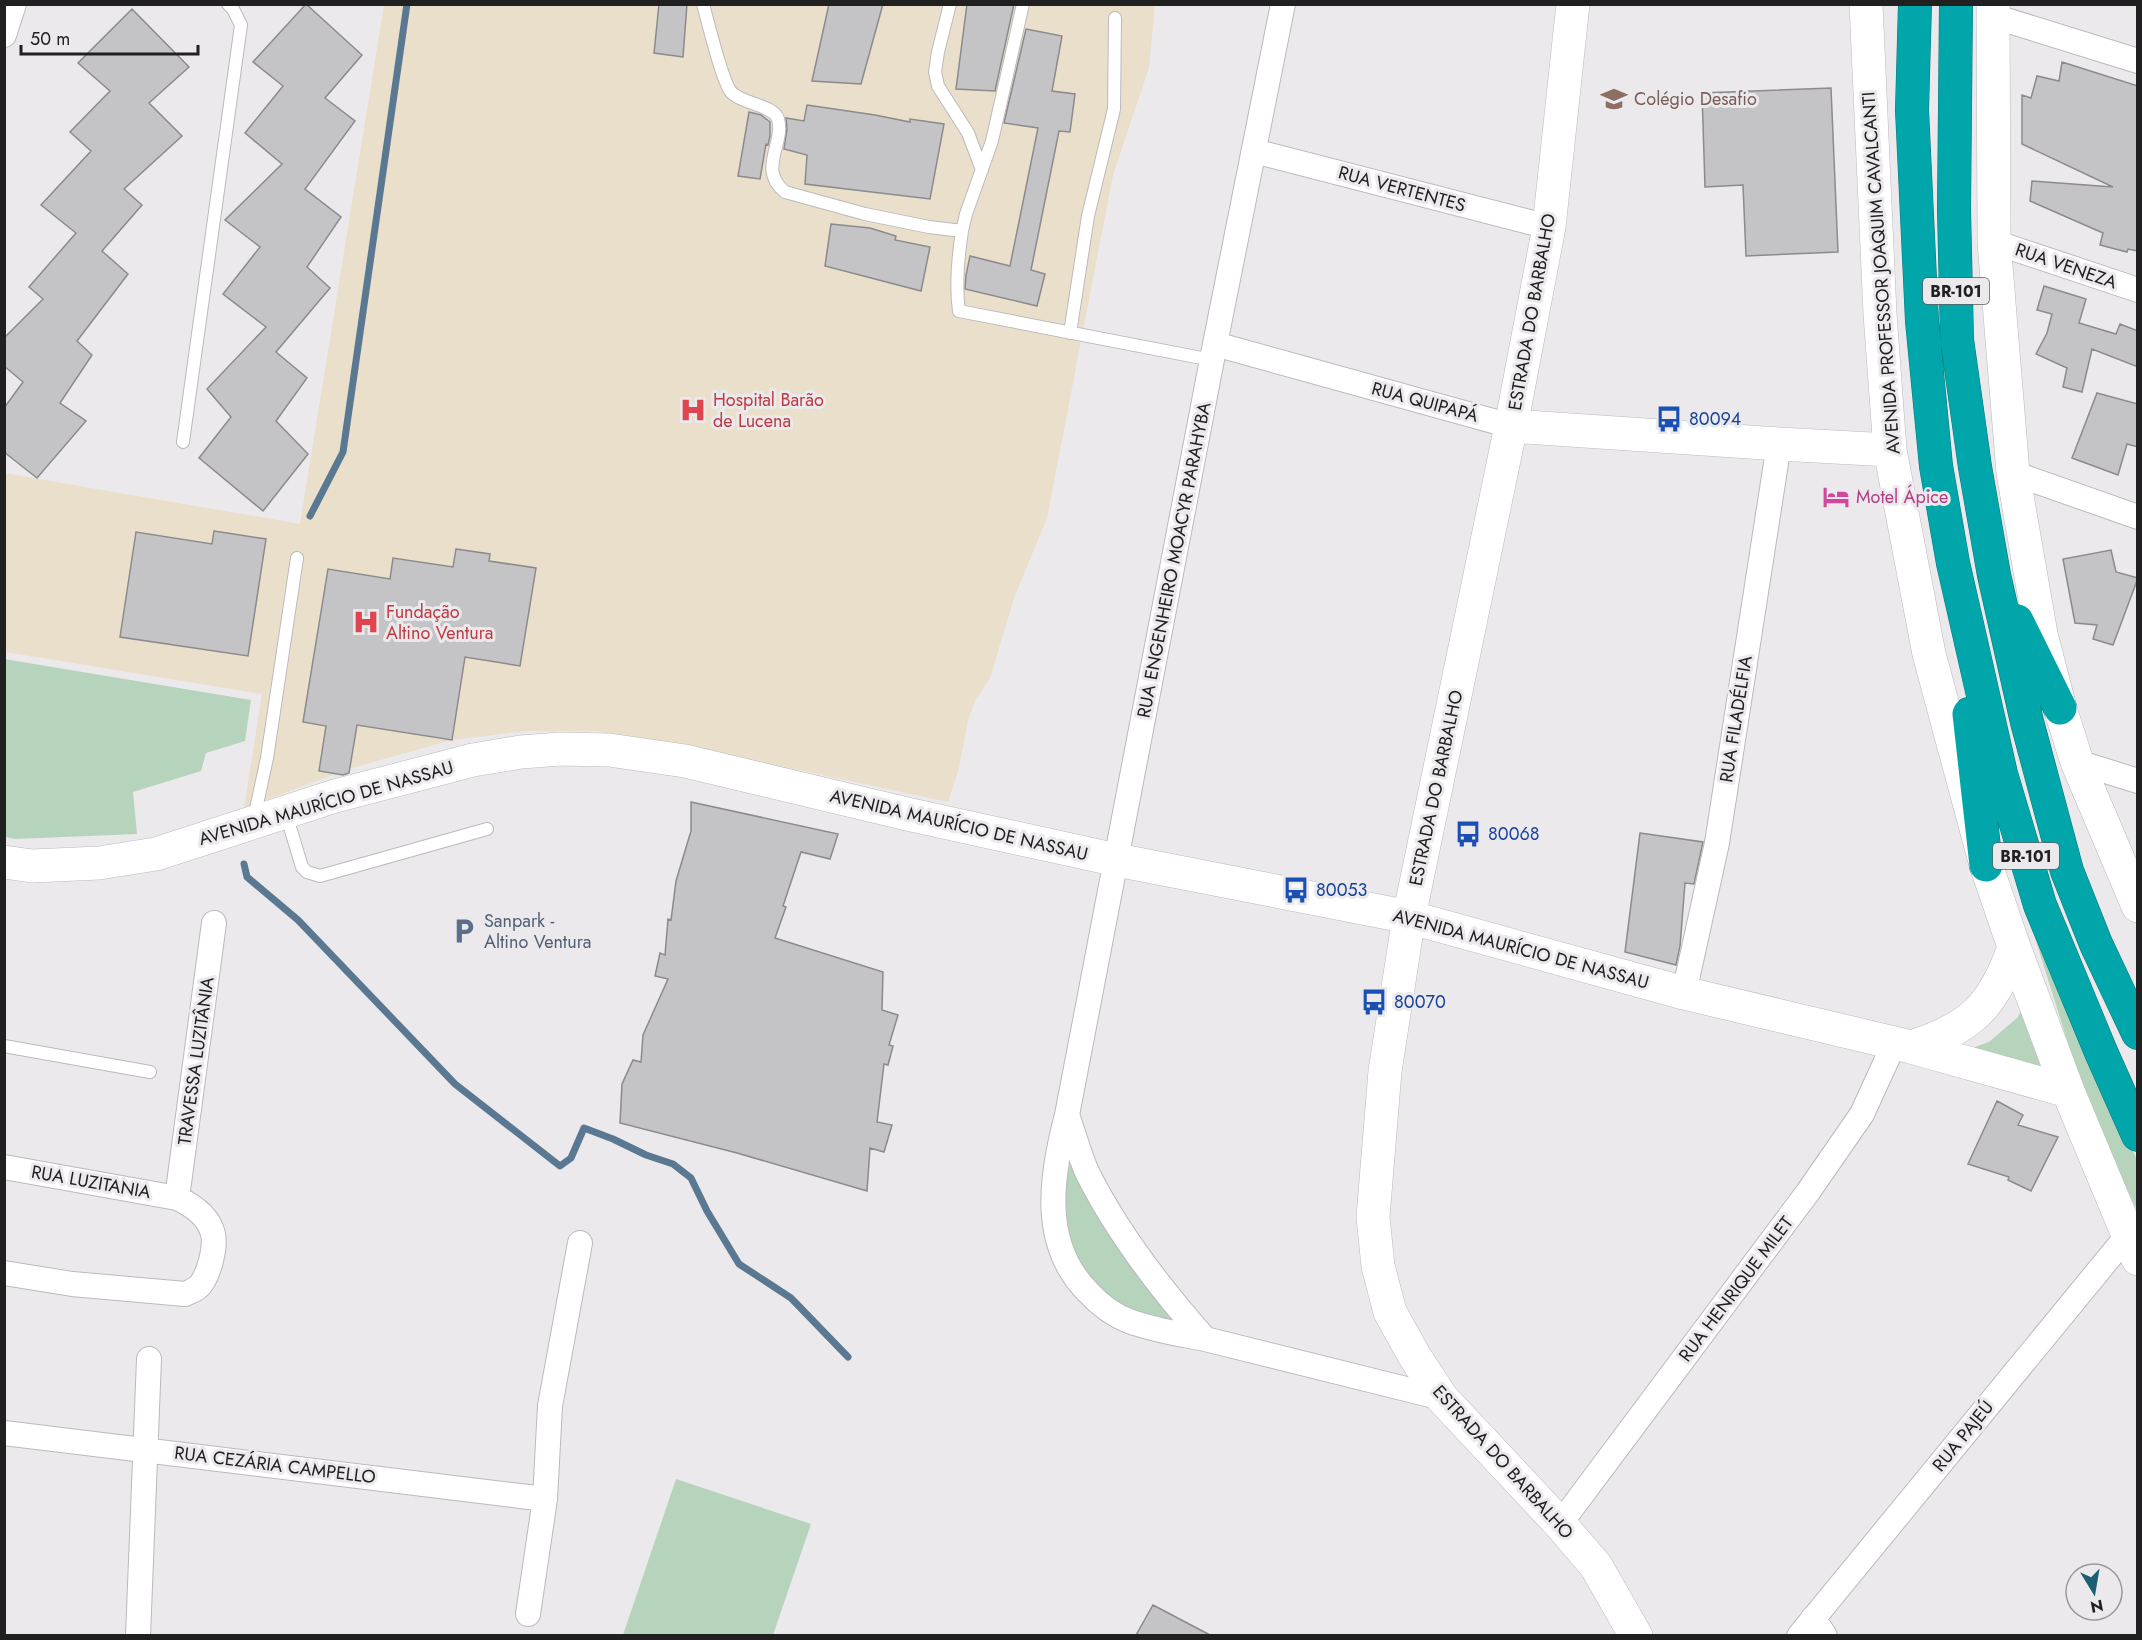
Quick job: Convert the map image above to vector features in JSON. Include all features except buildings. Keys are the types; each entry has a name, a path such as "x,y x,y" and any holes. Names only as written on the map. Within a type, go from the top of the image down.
{"highway":[{"name":"BR-101","path":"1914,4 1912,110 1922,321 1936,466 1953,563 2001,774 2040,904 2138,1135"},
{"name":"BR-101","path":"1956,4 1953,209 1957,340 1994,575 2027,722 2067,872 2096,944 2138,1033"},
{"path":"1953,563 1986,865"},
{"path":"1994,575 2060,708"}],"main road":[{"name":"ESTRADA DO BARBALHO","path":"1573,4 1550,227 1409,917 1385,1071 1373,1217 1378,1266 1390,1312 1415,1357 1442,1398 1560,1524 1596,1566 1636,1635"},
{"name":"AVENIDA PROFESSOR JOAQUIM CAVALCANTI","path":"1866,4 1880,314 1890,450 1929,654 1986,865 2014,947 2068,1091 2132,1247"},
{"path":"1993,10 1994,242 2013,473 2041,634 2060,708 2077,762 2138,906"},
{"name":"RUA QUIPAPÁ","path":"1511,426 1890,450"},
{"name":"AVENIDA MAURÍCIO DE NASSAU","path":"4,862 32,866 99,863 156,854 335,796 473,760 531,751 609,750 686,761 907,814 1117,860 1409,917 1684,993 1903,1046 2068,1091"},
{"path":"1903,1046 1940,1038 1966,1023 1988,1001 2004,976 2014,947"}],"street":[{"path":"4,35 14,4"},
{"name":"RUA ENGENHEIRO MOACYR PARAHYBA","path":"1283,4 1213,352 1067,1115 1058,1148 1053,1190 1054,1224 1061,1253 1078,1282 1100,1304 1128,1321 1442,1398"},
{"path":"1993,10 2138,62"},
{"name":"RUA VERTENTES","path":"1254,151 1550,227"},
{"name":"RUA VENEZA","path":"1994,242 2138,290"},
{"name":"RUA QUIPAPÁ","path":"1213,352 1511,426"},
{"name":"RUA FILADÉLFIA","path":"1684,993 1717,843 1779,444"},
{"path":"2013,473 2138,517"},
{"path":"2077,762 2138,781"},
{"name":"TRAVESSA LUZITÂNIA","path":"177,1198 214,924"},
{"name":"RUA HENRIQUE MILET","path":"1560,1524 1815,1182 1862,1114 1903,1046"},
{"path":"1067,1115 1086,1170 1109,1213 1142,1263 1205,1339"},
{"name":"RUA LUZITANIA","path":"4,1167 177,1198"},
{"path":"4,1273 72,1284 185,1294 200,1285 206,1275 213,1251 213,1234 208,1223 192,1205 177,1198"},
{"path":"528,1614 544,1499 550,1406 580,1244"},
{"name":"RUA PAJEÚ","path":"1812,1630 2132,1247"},
{"path":"138,1635 149,1359"},
{"name":"RUA CEZÁRIA CAMPELLO","path":"4,1433 544,1499"}],"lane":[{"path":"183,442 241,25 228,4"},
{"path":"703,4 726,85 737,98 773,111 778,117 773,154 773,174 777,186 785,192 865,214 962,231"},
{"path":"950,4 935,72 938,86 968,133 982,170"},
{"path":"1023,4 992,141 962,231 958,257 957,296 960,310 1070,333 1213,352"},
{"path":"1070,333 1088,216 1114,109 1115,18"},
{"path":"254,822 267,758 297,558"},
{"path":"285,812 302,867 307,872 320,876 488,829"},
{"path":"4,1046 150,1072"}],"shaded area":[{"name":"Hospital Barão de Lucena","path":"384,5 1155,5 1149,68 1113,175 1047,518 1014,598 990,678 976,699 968,720 959,768 948,802 701,749 595,731 527,731 452,740 352,768 244,808 262,694 5,652 4,473 300,524"}],"green space":[{"path":"4,659 251,700 245,741 206,753 201,771 133,792 137,834 15,839 5,837"},
{"path":"2024,903 2137,1160 2137,1210 2100,1135 2072,1056"},
{"path":"2025,1005 2043,1072 1952,1055 1989,1042 2017,1018"},
{"path":"1073,1151 1184,1329 1151,1329 1078,1272 1068,1238 1065,1186"},
{"path":"676,1479 811,1524 773,1635 623,1635"}],"waterway":[{"path":"310,516 343,452 407,4"},
{"path":"244,864 247,877 298,920 455,1084 560,1166 571,1158 584,1128 673,1164 691,1178 707,1211 739,1264 791,1298 848,1357"}],"place":[{"name":"Colégio Desafio","path":"1614,99"},
{"name":"Hospital Barão de Lucena","path":"693,410"},
{"name":"80094","path":"1669,419"},
{"name":"Motel Ápice","path":"1836,497"},
{"name":"Fundação Altino Ventura","path":"366,622"},
{"name":"80068","path":"1468,834"},
{"name":"80053","path":"1296,890"},
{"name":"Sanpark - Altino Ventura","path":"464,931"},
{"name":"80070","path":"1374,1002"}]}
